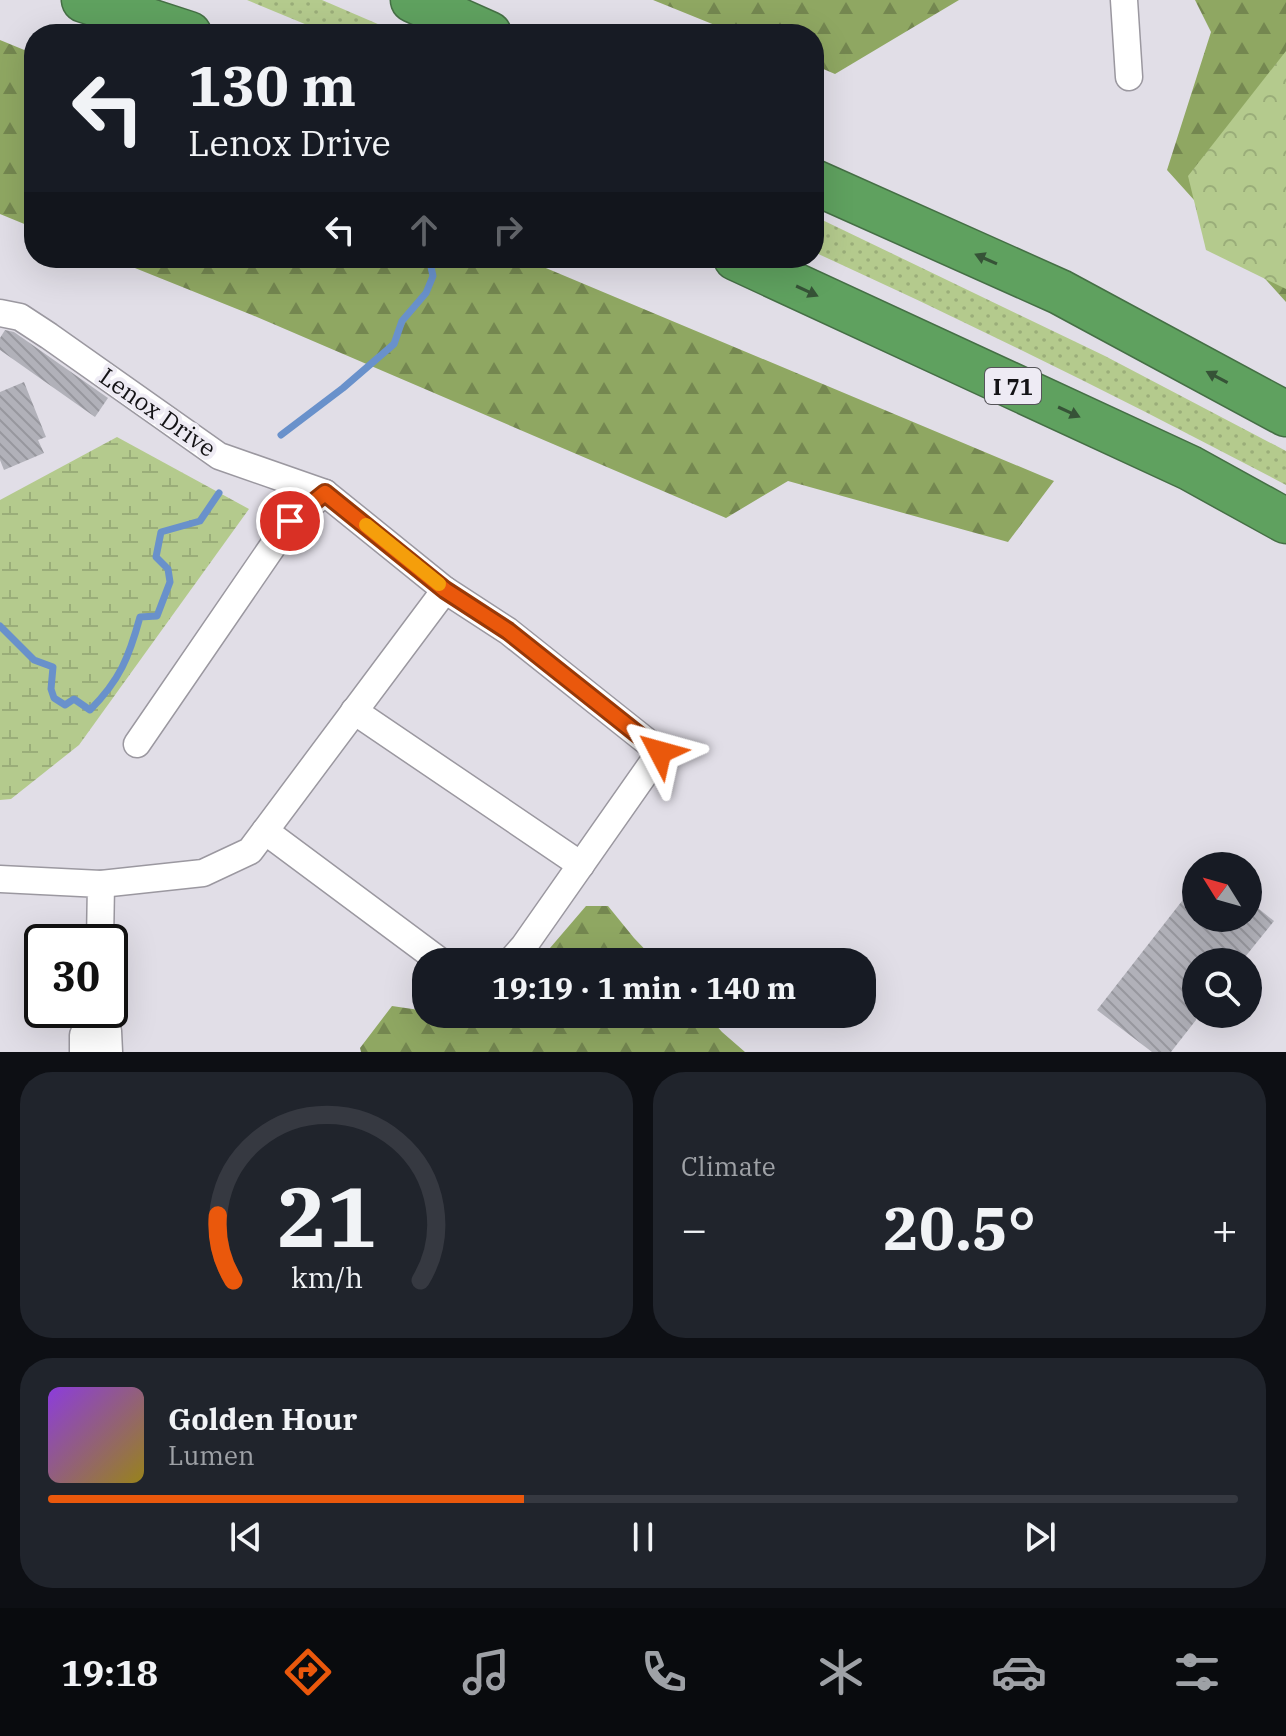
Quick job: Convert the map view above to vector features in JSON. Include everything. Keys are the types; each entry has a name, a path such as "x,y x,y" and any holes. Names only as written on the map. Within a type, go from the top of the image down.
{"highway":[{"path":"84,0 160,24"},
{"path":"113,0 168,24"},
{"path":"418,1 467,24"},
{"path":"824,186 1060,292 1286,414"},
{"name":"I 71","path":"758,268 1190,468 1286,521"}],"street":[{"path":"1124,0 1129,77"},
{"name":"Lenox Drive","path":"0,313 20,317 219,456 325,493 445,590 508,631 660,752 520,948"},
{"path":"137,744 290,521 325,493"},
{"path":"0,879 101,884 203,873 250,851 445,590"},
{"path":"354,711 581,865"},
{"path":"265,831 422,948"},
{"path":"100,924 101,884"},
{"path":"83,1052 83,1035 87,1028"},
{"path":"107,1028 109,1052"}],"green space":[{"path":"247,0 322,0 378,24 305,24"},
{"path":"653,0 959,0 835,74 824,69 824,24 712,24"},
{"path":"1195,0 1286,0 1286,302 1167,170 1211,32"},
{"path":"0,40 24,50 24,224 0,214"},
{"path":"1286,51 1286,289 1206,250 1188,176"},
{"path":"824,221 1105,356 1286,451 1286,485 1052,365 824,257"},
{"path":"135,268 546,268 1054,481 1008,542 788,481 726,518"},
{"path":"117,437 249,509 79,745 11,799 0,800 0,500"},
{"path":"586,906 608,906 644,948 550,948"},
{"path":"392,1006 412,1009 412,1028 718,1028 745,1052 361,1052 360,1048"}],"building":[{"path":"5,330 14,332 108,398 95,417 0,350 0,338"},
{"path":"24,382 46,437 38,440 44,453 4,470 0,460 0,392"},
{"path":"1182,901 1182,932 1262,932 1262,911 1274,921 1252,948 1182,948 1182,1028 1190,1028 1171,1052 1152,1052 1097,1010"}],"waterway":[{"path":"281,435 394,344 402,321 426,293 433,276 431,268"},
{"path":"0,626 34,660 53,667 51,689 54,698 65,705 74,699 90,710 122,667 140,617 157,616 170,582 168,569 156,557 161,532 200,521 219,493"}],"slow traffic":[{"path":"366,525 439,584"}],"route":[{"path":"290,521 325,493 445,590 508,631 660,752"}]}
